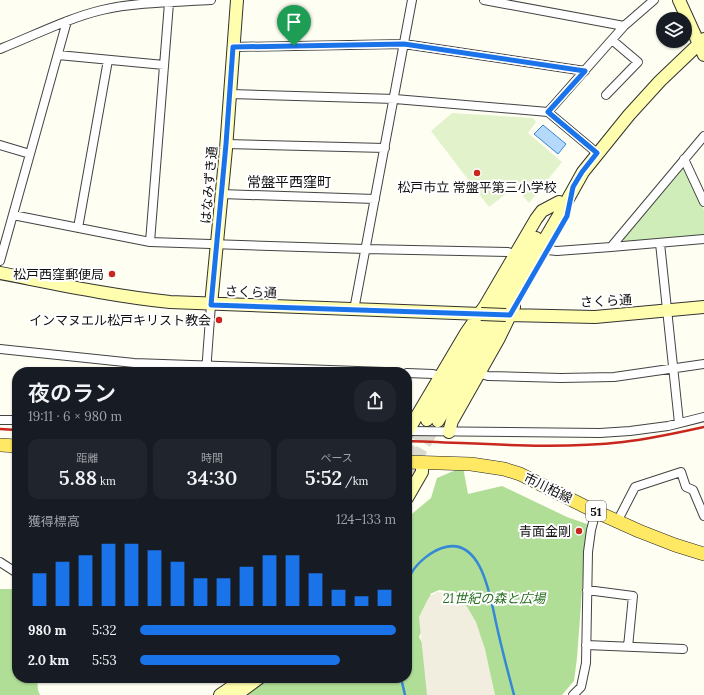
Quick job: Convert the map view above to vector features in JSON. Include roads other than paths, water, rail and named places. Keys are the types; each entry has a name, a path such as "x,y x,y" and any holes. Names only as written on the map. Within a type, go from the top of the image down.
{"main road":[{"path":"0,445 12,446"},
{"name":"市川柏線","path":"412,462 471,464 504,468 520,474 596,511 675,545 704,554"}],"street":[{"path":"0,49 67,21 102,10 125,6 211,0"},
{"name":"はなみずき通","path":"206,367 237,0"},
{"path":"354,310 412,0"},
{"path":"484,0 624,26"},
{"path":"548,112 624,26 654,0"},
{"path":"679,0 701,42 704,55"},
{"path":"150,242 169,3"},
{"path":"0,261 67,21"},
{"path":"606,95 638,62 612,40"},
{"path":"573,187 559,202 523,258 433,421 559,216 582,172 629,114 660,81 701,42"},
{"path":"233,47 404,44 585,71"},
{"path":"58,55 164,65"},
{"path":"78,228 108,60"},
{"path":"230,94 394,99 548,112 597,153"},
{"path":"611,246 704,136"},
{"path":"226,144 385,148"},
{"path":"0,145 30,154"},
{"path":"684,159 704,202"},
{"path":"449,432 452,422 478,373 499,338 508,315 567,216 573,187"},
{"path":"221,194 375,199"},
{"path":"412,424 466,333 485,306 542,211 559,202"},
{"path":"13,215 150,242 508,252 515,254"},
{"path":"547,250 557,251 704,239"},
{"path":"660,243 679,423"},
{"name":"さくら通","path":"0,273 127,297 211,305 595,317 704,307"},
{"path":"0,349 134,363 192,367"},
{"path":"478,373 488,376 583,378 614,377 673,370 704,364"},
{"path":"412,373 433,374 440,376"},
{"path":"412,431 623,432 668,426 704,417"},
{"path":"0,420 12,420"},
{"path":"412,489 422,472 422,463"},
{"path":"618,520 635,487 681,472 686,487 693,490 704,516"},
{"path":"573,695 581,687 586,663 588,552 591,530 596,511"},
{"path":"0,562 12,570"},
{"path":"587,590 633,596 628,647"},
{"path":"586,645 683,649"},
{"path":"220,695 238,683"},
{"path":"236,695 252,683"},
{"path":"581,687 586,695"}],"water":[{"path":"543,125 566,144 558,154 534,134"}],"waterway":[{"path":"412,572 418,564 426,557 442,548 456,546 467,551 476,560 488,587 514,695"},
{"path":"402,683 405,695"}],"tunnel":[{"path":"412,447 427,420"},
{"path":"412,466 438,421"}],"railway":[{"path":"412,441 569,446 623,442 674,434 704,427"},
{"path":"0,429 12,430"}],"place":[{"name":"松戸市立 常盤平第三小学校","path":"477,173"},
{"name":"松戸西窪郵便局","path":"112,274"},
{"name":"インマヌエル松戸キリスト教会","path":"219,320"},
{"name":"青面金剛","path":"579,531"}],"district":[{"name":"常盤平西窪町","path":"289,182"}],"park label":[{"name":"21世紀の森と広場","path":"494,598"}]}
